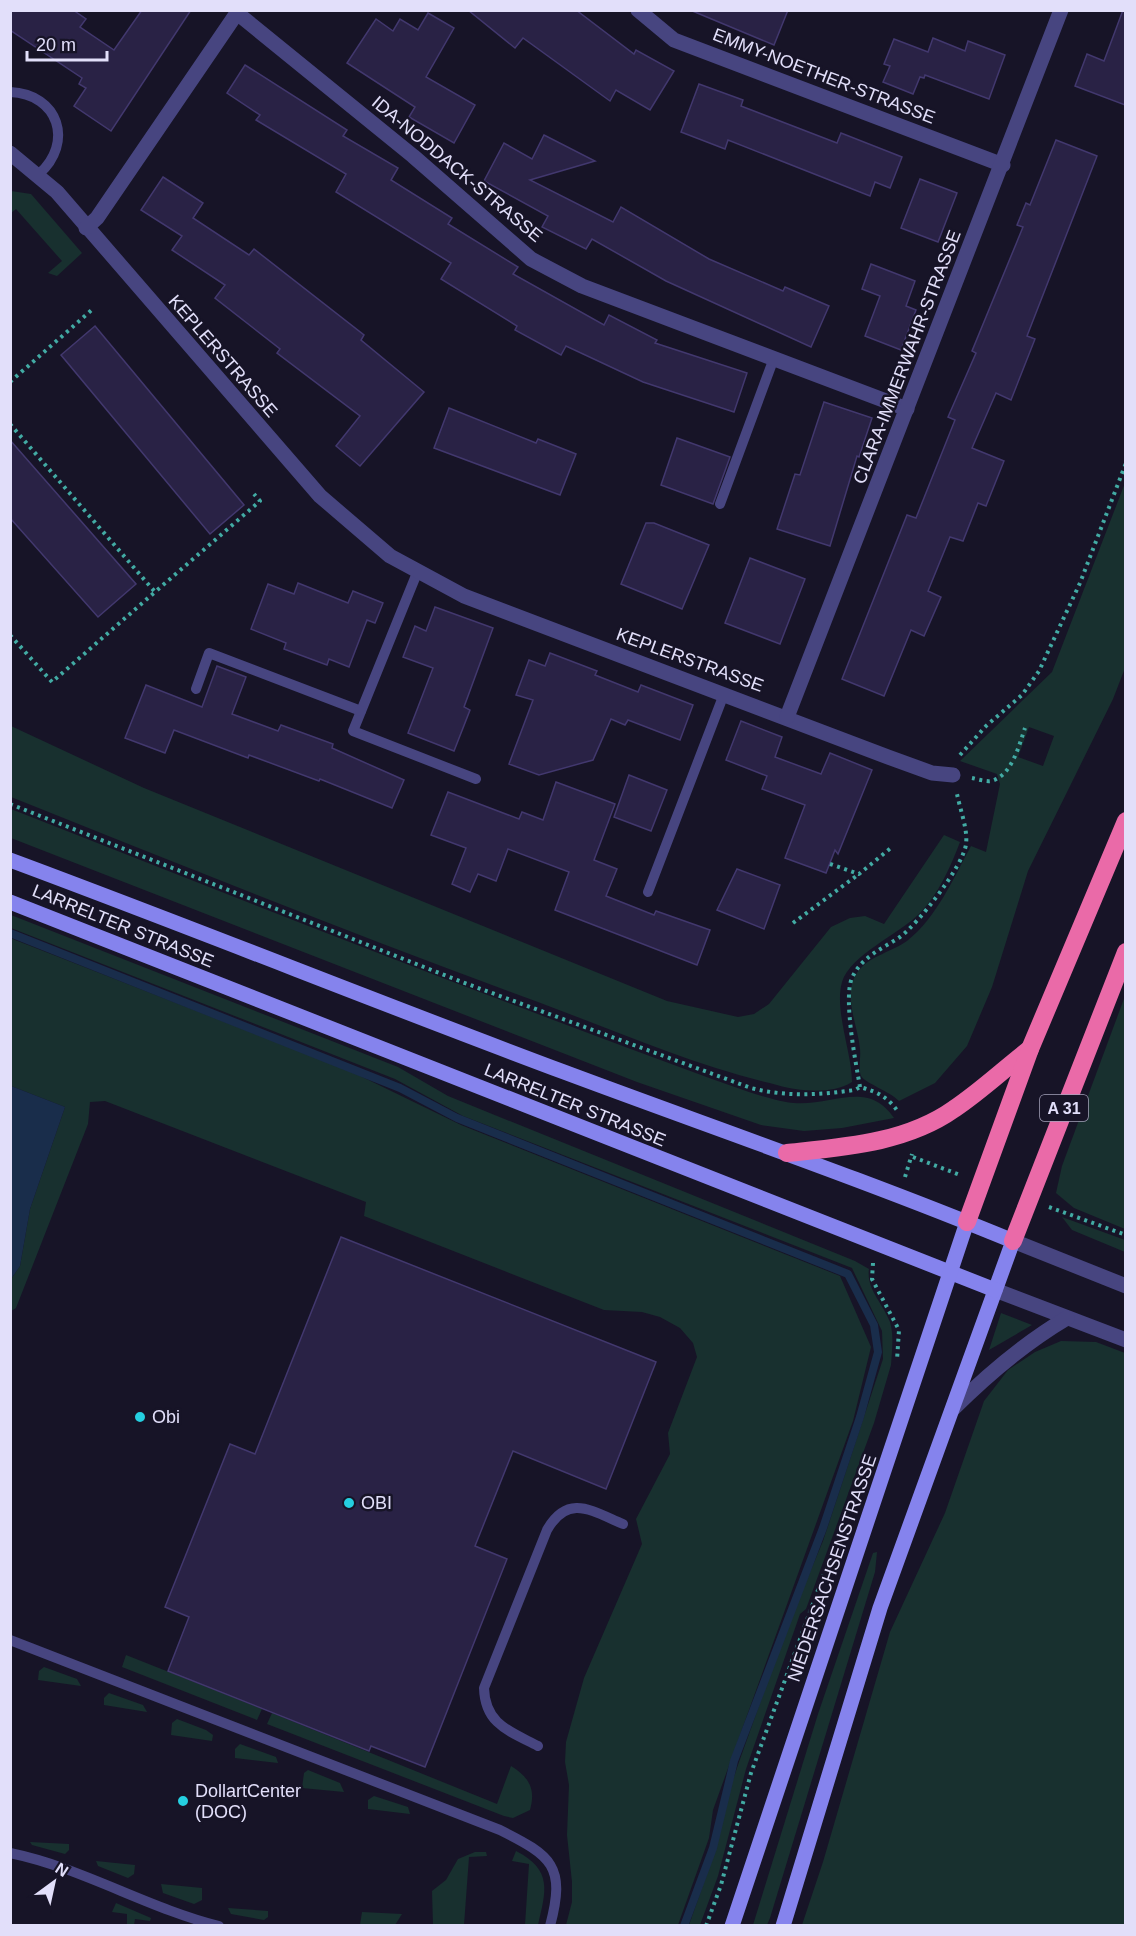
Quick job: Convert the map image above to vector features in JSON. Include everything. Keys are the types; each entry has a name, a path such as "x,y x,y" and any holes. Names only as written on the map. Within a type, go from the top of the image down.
{"highway":[{"path":"967,1222 1030,1049 1125,821"},
{"name":"A 31","path":"1013,1241 1125,952"},
{"path":"787,1153 876,1142 923,1126 955,1109 1030,1049"}],"main road":[{"name":"LARRELTER STRASSE","path":"10,860 563,1071 898,1194 1013,1241"},
{"name":"LARRELTER STRASSE","path":"10,902 995,1290"},
{"name":"NIEDERSACHSENSTRASSE","path":"732,1926 952,1274 967,1222"},
{"path":"783,1926 880,1608 1013,1241"}],"street":[{"name":"EMMY-NOETHER-STRASSE","path":"638,10 674,40 1002,165"},
{"name":"CLARA-IMMERWAHR-STRASSE","path":"787,717 1061,10"},
{"path":"86,228 97,218 238,12"},
{"name":"IDA-NODDACK-STRASSE","path":"238,12 413,156 531,259 582,286 907,409"},
{"name":"KEPLERSTRASSE","path":"10,153 39,174 57,192 320,496 390,556 417,573 464,596 932,773 953,775"},
{"name":"LARRELTER STRASSE","path":"1013,1241 1125,1286"},
{"name":"LARRELTER STRASSE","path":"995,1290 1125,1340"},
{"path":"952,1410 999,1364 1029,1341 1067,1318"}],"lane":[{"path":"10,92 32,96 42,102 56,121 58,145 54,156 39,174"},
{"path":"720,504 774,358"},
{"path":"417,573 353,731 476,779"},
{"path":"196,689 210,653 361,711"},
{"path":"648,891 724,694"},
{"path":"538,1746 504,1729 491,1717 484,1703 483,1688 547,1530 555,1516 565,1509 578,1507 623,1524"},
{"path":"10,1640 500,1830 526,1843 540,1851 550,1862 556,1875 556,1903 550,1926"},
{"path":"10,1853 79,1873 145,1902 219,1926"}],"path":[{"path":"10,382 94,309"},
{"path":"10,424 155,592"},
{"path":"860,1087 853,1047 851,980 862,962 903,935 933,903 966,845 953,775 965,747 1022,695 1039,671 1080,583 1125,463"},
{"path":"10,635 51,682 260,501 254,494"},
{"path":"953,775 990,781 1000,776 1014,759 1025,728"},
{"path":"10,804 462,982 751,1088 797,1096 855,1090 860,1087"},
{"path":"793,923 892,847"},
{"path":"830,864 859,874"},
{"path":"860,1087 885,1097 901,1115"},
{"path":"898,1194 914,1157 965,1176"},
{"path":"1060,1211 1125,1235"},
{"path":"880,1246 871,1273 899,1330 897,1361"},
{"path":"706,1926 721,1885 751,1773 834,1548"}],"green space":[{"path":"11,191 31,194 82,253 57,276 48,273 62,261 16,209 11,213"},
{"path":"1125,483 1125,668 1113,699 1028,871 992,987 967,1046 935,1083 899,1101 861,1076 859,1039 851,998 854,978 865,964 907,941 927,921 971,846 986,852 1000,784 997,774 960,761 1052,672","holes":["1029,727 1054,736 1043,766 1018,757"]},
{"path":"11,726 144,788 667,1001 738,1017 754,1014 769,1004 831,927 850,918 865,916 884,924 944,835 960,842 943,880 927,906 865,954 847,972 842,982 840,1005 852,1082 835,1089 805,1090 746,1077 656,1047 340,927 11,797"},
{"path":"11,809 448,980 730,1086 794,1103 861,1097 884,1106 894,1118 842,1128 804,1131 761,1125 637,1082 11,838"},
{"path":"11,915 398,1067 448,1096 855,1261 869,1269 872,1290 890,1322 891,1365 874,1423 806,1609 800,1614 746,1769 718,1876 700,1925 689,1925 716,1848 722,1812 787,1627 823,1541 883,1359 882,1331 852,1268 463,1116 395,1079 11,928"},
{"path":"10,938 350,1071 461,1125 840,1276 871,1347 853,1421 713,1810 709,1838 678,1925 566,1925 572,1902 572,1882 567,1835 569,1785 565,1762 566,1742 584,1678 642,1544 636,1519 670,1454 668,1433 697,1357 693,1343 680,1328 660,1317 642,1312 604,1310 364,1216 366,1202 105,1101 90,1102 88,1124 16,1308 11,1311 11,1279 20,1266 30,1209 65,1107 11,1086"},
{"path":"1125,996 1125,1229 1074,1208 1056,1193 1062,1166"},
{"path":"1062,1217 1125,1240 1125,1252 1072,1230"},
{"path":"1001,1313 1032,1325 989,1350"},
{"path":"1061,1341 1096,1342 1125,1353 1125,1925 802,1925 823,1862 890,1632 945,1513 984,1401 1008,1370 1035,1352"},
{"path":"877,1552 875,1572 770,1918 767,1925 753,1925 818,1714 873,1553"},
{"path":"126,1655 262,1709 257,1720 122,1667"},
{"path":"44,1667 77,1679 81,1686 38,1680 39,1671"},
{"path":"109,1693 143,1705 147,1712 104,1705 104,1698"},
{"path":"272,1713 497,1804 511,1766 530,1784 532,1803 530,1810 513,1818 504,1816 267,1724"},
{"path":"177,1719 206,1730 213,1735 212,1741 171,1735 172,1723"},
{"path":"240,1744 276,1757 278,1763 235,1758 235,1749"},
{"path":"308,1770 340,1783 344,1792 302,1788 304,1773"},
{"path":"374,1796 408,1807 410,1814 368,1809 368,1800"},
{"path":"30,1842 69,1844 69,1850 65,1854 32,1845"},
{"path":"516,1851 536,1866 544,1882 538,1925 525,1925 529,1864 512,1861"},
{"path":"475,1852 486,1852 487,1856 469,1857 464,1925 433,1925 432,1891 446,1880 458,1859"},
{"path":"96,1861 135,1865 134,1874 128,1878 98,1866"},
{"path":"161,1884 202,1888 202,1900 194,1904 163,1893"},
{"path":"116,1903 151,1918 150,1921 135,1919 134,1925 127,1925 127,1914 112,1912"},
{"path":"228,1908 268,1911 268,1917 264,1920 231,1914"},
{"path":"362,1912 402,1914 395,1925 360,1925"}],"water":[{"path":"11,1086 65,1107 30,1209 20,1266 11,1279"}],"building":[{"path":"10,10 73,10 86,19 80,27 114,50 142,10 191,10 111,131 74,106 86,88 79,84 82,78 10,30"},
{"path":"468,10 576,10 634,54 636,50 674,71 650,110 616,90 610,101 523,38 515,48"},
{"path":"690,10 788,10 774,45"},
{"path":"1123,10 1125,11 1125,105 1075,86 1087,54 1104,61"},
{"path":"428,13 454,28 426,77 475,105 454,143 409,117 415,107 347,63 376,19 393,31 400,19 418,30"},
{"path":"933,38 965,51 968,41 1005,55 989,99 925,75 924,78 920,77 913,94 883,82 890,66 884,64 894,39 928,52"},
{"path":"245,65 347,130 343,136 398,168 391,180 452,218 448,224 518,267 513,274 604,325 609,315 657,340 655,343 747,373 734,412 643,382 566,346 561,355 515,330 517,326 441,279 451,263 336,192 346,174 256,120 260,115 227,93"},
{"path":"699,84 743,100 741,106 837,143 841,133 902,157 890,188 875,182 870,196 728,140 725,149 681,132"},
{"path":"544,135 595,161 530,180 613,222 621,207 709,259 783,291 785,287 829,306 811,347 666,281 592,239 586,249 542,227 548,216 484,181 504,143 532,159"},
{"path":"1056,140 1097,156 1027,336 1035,339 1011,400 996,393 972,448 1004,461 986,506 978,503 963,541 950,537 928,591 941,597 924,636 911,630 884,696 842,679 907,515 916,518 955,420 948,417 976,353 972,351 1023,227 1017,225 1026,203 1030,205"},
{"path":"163,177 203,203 193,218 249,255 254,249 364,335 361,340 424,392 360,466 336,446 360,416 277,353 280,349 215,298 225,285 172,250 182,236 141,210"},
{"path":"920,179 957,193 938,242 901,228"},
{"path":"871,264 915,281 906,306 916,310 901,350 865,336 880,296 862,289"},
{"path":"95,326 244,505 210,534 61,355"},
{"path":"824,402 872,418 859,457 857,456 830,546 777,529 795,474 800,475"},
{"path":"449,408 536,443 538,439 576,454 560,495 434,448"},
{"path":"677,438 730,457 713,504 661,485"},
{"path":"10,440 136,584 98,617 10,518"},
{"path":"646,523 654,523 709,545 682,609 621,584"},
{"path":"750,558 805,579 780,644 725,623"},
{"path":"298,583 348,603 353,591 383,603 375,623 367,620 349,667 329,659 327,665 284,649 286,643 251,629 268,584 294,594"},
{"path":"435,607 493,628 464,707 470,710 454,751 408,733 433,668 403,657 415,626 426,631"},
{"path":"550,653 597,671 595,675 638,692 641,685 693,705 680,740 628,720 625,725 611,719 593,760 539,775 509,764 533,700 516,695 529,660 545,666"},
{"path":"217,666 246,677 232,714 278,731 281,725 333,744 332,748 404,780 392,808 320,779 319,781 249,755 248,758 174,730 165,753 125,738 146,685 202,707"},
{"path":"741,721 782,737 775,757 821,774 830,753 872,770 838,854 835,850 826,873 785,858 805,805 762,789 767,776 726,760"},
{"path":"629,775 667,790 651,831 614,817"},
{"path":"556,782 615,804 594,860 617,869 606,896 654,915 656,911 710,930 697,965 555,910 569,872 508,849 496,881 478,874 470,892 452,884 466,848 431,835 448,792 519,819 522,812 543,820"},
{"path":"737,869 780,885 764,929 717,910"},
{"name":"OBI","path":"341,1237 656,1362 606,1489 513,1451 475,1546 507,1559 425,1767 371,1746 369,1751 168,1671 189,1617 165,1607 230,1444 255,1454"}],"waterway":[{"path":"10,933 400,1088 457,1118 848,1274 874,1325 878,1352 860,1417 823,1528 734,1761 713,1848 684,1926"}],"place":[{"name":"Obi","path":"140,1417"},
{"name":"OBI","path":"349,1503"},
{"name":"DollartCenter (DOC)","path":"183,1801"}]}
